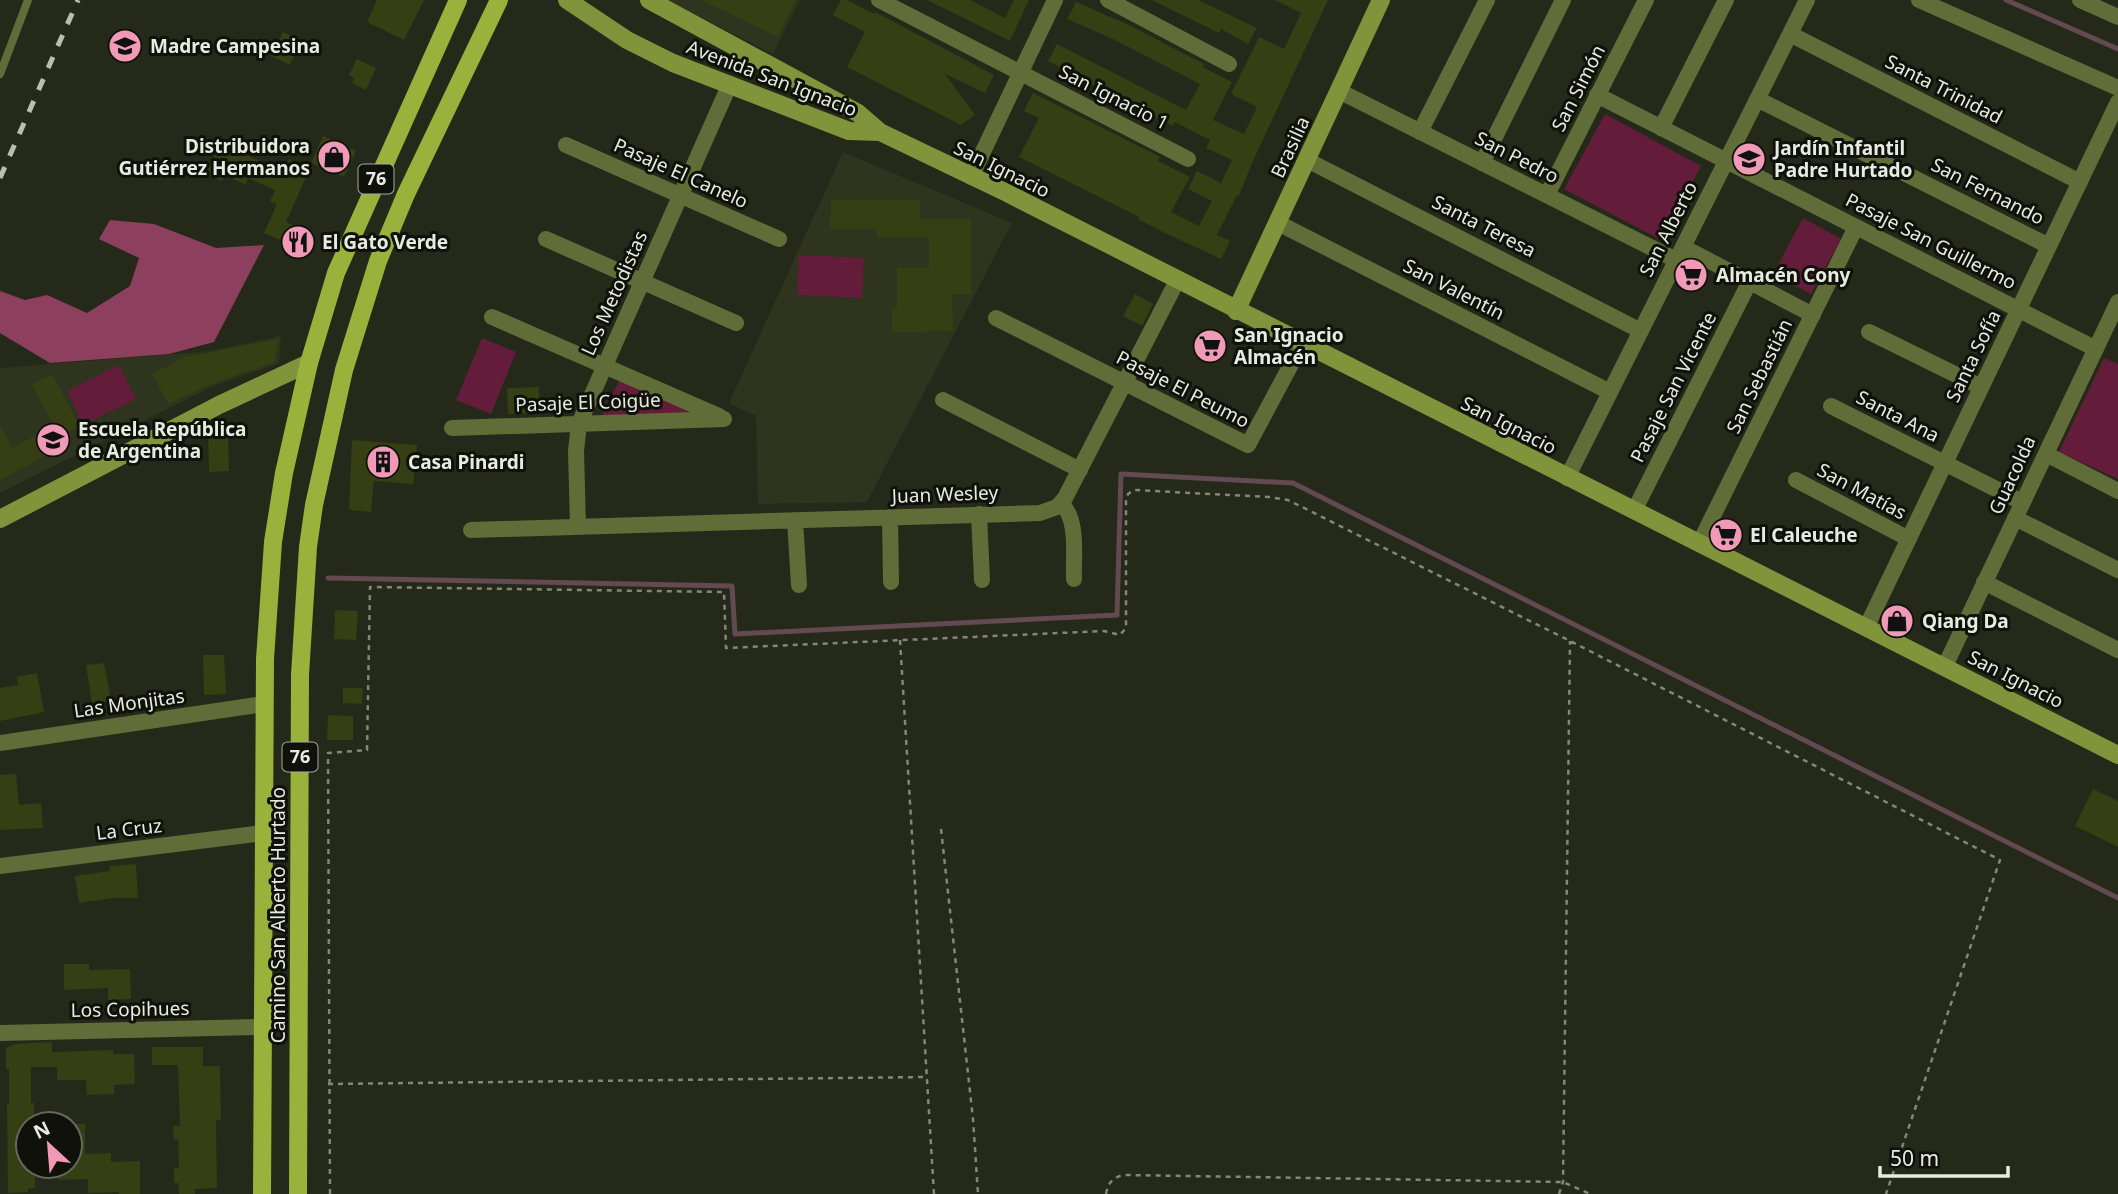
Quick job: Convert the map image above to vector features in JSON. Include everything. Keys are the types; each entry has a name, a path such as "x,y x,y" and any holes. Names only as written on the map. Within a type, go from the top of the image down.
{"main road":[{"name":"Camino San Alberto Hurtado","path":"262,1194 264,704 273,542 295,417 336,273 458,0"},
{"name":"Camino San Alberto Hurtado","path":"298,1194 300,675 308,547 314,505 344,370 369,287 406,194 499,0"},
{"name":"Avenida San Ignacio","path":"567,0 647,51 729,86 849,131 880,132"},
{"name":"Avenida San Ignacio","path":"649,0 858,113 880,132"},
{"name":"Brasilia","path":"1236,311 1381,0"},
{"name":"San Ignacio","path":"880,132 2118,755"},
{"path":"0,519 219,405 309,363"}],"street":[{"name":"San Ignacio 1","path":"879,0 1188,159"},
{"path":"971,177 1055,0"},
{"path":"1108,0 1229,64"},
{"path":"1420,132 1487,0"},
{"path":"1482,163 1563,0"},
{"name":"San Simón","path":"1547,195 1646,0"},
{"path":"1661,128 1726,0"},
{"name":"San Alberto","path":"1567,478 1807,0"},
{"path":"1919,0 2118,88"},
{"path":"2080,0 2111,9"},
{"name":"Santa Trinidad","path":"1790,34 2080,182"},
{"name":"Los Metodistas","path":"578,526 576,451 579,424 729,86"},
{"name":"San Pedro","path":"1339,91 1547,195 1749,281 1813,315"},
{"name":"Pasaje San Guillermo","path":"1597,96 2096,349"},
{"name":"San Fernando","path":"1758,99 2049,246"},
{"name":"Santa Sofía","path":"1866,628 2118,102"},
{"name":"Pasaje El Canelo","path":"566,145 779,239"},
{"name":"Santa Teresa","path":"1307,160 1641,331"},
{"name":"San Valentín","path":"1278,223 1610,392"},
{"name":"San Sebastián","path":"1699,544 1856,227"},
{"path":"546,239 736,323"},
{"path":"1074,579 1072,523 1061,503 1177,281"},
{"name":"Pasaje San Vicente","path":"1634,512 1749,281"},
{"name":"Guacolda","path":"1945,666 2096,349 2111,335 2118,302"},
{"path":"492,317 605,367"},
{"name":"Pasaje El Peumo","path":"996,318 1248,445 1302,344"},
{"path":"1869,332 1981,387"},
{"name":"Pasaje El Coigüe","path":"452,428 724,419 605,367"},
{"path":"943,400 1080,470"},
{"name":"Santa Ana","path":"1831,406 2022,502"},
{"path":"2046,454 2118,491"},
{"name":"San Matías","path":"1796,480 1909,538"},
{"name":"Juan Wesley","path":"471,530 1040,513 1061,503"},
{"path":"979,514 982,580"},
{"path":"890,517 891,582"},
{"path":"2015,518 2118,570"},
{"path":"795,520 799,585"},
{"path":"1984,582 2118,650"},
{"name":"Las Monjitas","path":"0,743 264,704"},
{"name":"La Cruz","path":"0,866 263,833"},
{"name":"Los Copihues","path":"0,1033 261,1027"}],"lane":[{"path":"0,74 28,0"}],"path":[{"path":"330,1194 328,752 367,750 370,587 724,592 726,648 1104,631 1120,635 1126,628 1126,500 1128,494 1134,490 1288,500 2000,860 1886,1194"},
{"path":"900,640 934,1194"},
{"path":"1559,1194 1563,1182 1570,641"},
{"path":"941,829 973,1119 978,1194"},
{"path":"328,1084 927,1077"},
{"path":"1106,1194 1108,1184 1115,1177 1124,1175 1563,1182 1590,1194"}],"shaded area":[{"path":"667,0 800,0 773,54"},
{"path":"1605,114 1701,166 1661,240 1564,189"},
{"path":"843,152 1012,223 867,502 758,504 756,416 729,403"},
{"path":"1803,218 1841,239 1811,294 1773,274"},
{"path":"110,220 154,224 216,248 264,245 214,342 169,354 50,363 0,333 0,291 25,300 47,295 87,313 130,286 139,258 99,239"},
{"path":"799,255 864,258 862,298 797,295"},
{"name":"Escuela República de Argentina","path":"281,336 279,363 213,386 0,493 0,368 211,351"},
{"path":"482,338 516,352 491,414 456,400"},
{"path":"2104,358 2118,364 2118,479 2059,452"},
{"path":"119,365 136,399 83,425 67,391"},
{"path":"620,379 693,413 600,419"}],"building":[{"path":"377,0 424,0 404,40 367,22"},
{"path":"701,0 796,0 778,37"},
{"path":"841,0 847,0 874,14 875,12 994,75 985,93 945,74 975,115 961,125 847,67 865,32 833,15"},
{"path":"927,0 970,0 1005,18 1014,0 1029,0 1010,41"},
{"path":"1152,0 1198,0 1257,28 1248,44 1221,29 1219,33"},
{"path":"1275,0 1328,0 1239,196 1237,195 1217,235 1230,241 1221,259 1019,157 1039,118 1024,111 1033,93 1160,157 1158,161 1190,177 1171,212 1199,226 1212,201 1188,189 1197,171 1221,183 1232,160 1206,148 1210,140 1175,122 1173,126 1142,111 1048,61 1057,44 1186,110 1200,84 1113,39 1067,19 1076,2 1129,25 1204,64 1203,67 1232,82 1213,120 1244,134 1257,107 1231,94 1259,37 1284,49 1301,13"},
{"path":"283,32 301,41 290,65 271,56"},
{"path":"357,59 376,68 366,90 352,83 354,78 349,75"},
{"name":"Distribuidora Gutiérrez Hermanos","path":"323,136 356,151 344,177 311,163"},
{"path":"220,144 284,171 289,159 310,168 286,222 314,233 306,251 264,233 277,204 270,201 275,190 248,178 246,185 225,175 222,181 206,174"},
{"path":"831,200 920,200 920,219 971,219 971,294 952,294 953,331 892,332 892,308 897,308 897,268 929,268 929,237 877,237 877,229 830,229"},
{"path":"1135,294 1153,304 1142,326 1123,316"},
{"path":"278,339 275,362 211,384 168,404 152,374 185,357"},
{"path":"52,374 80,427 63,435 68,444 0,480 0,425 12,448 54,426 32,385"},
{"path":"539,387 540,413 508,414 507,388"},
{"path":"228,434 229,471 209,472 208,435"},
{"name":"Casa Pinardi","path":"352,440 417,445 413,484 374,481 371,512 349,510"},
{"path":"335,610 358,611 356,640 334,639"},
{"path":"203,655 224,655 226,694 204,695"},
{"path":"104,663 111,701 92,704 86,665"},
{"path":"37,673 44,712 0,721 0,688 18,685 17,677"},
{"path":"343,688 363,688 362,704 343,703"},
{"path":"328,715 353,716 353,740 327,740"},
{"path":"16,774 19,805 41,803 43,828 0,830 0,775"},
{"path":"2093,789 2118,801 2118,847 2075,826"},
{"path":"136,864 138,898 112,898 79,903 75,876 110,871 109,866"},
{"path":"64,964 89,964 89,970 130,969 131,999 108,1000 108,988 64,990"},
{"path":"52,1042 52,1052 113,1050 113,1054 134,1054 135,1084 114,1085 114,1094 87,1095 86,1080 57,1080 57,1067 31,1067 31,1103 34,1103 34,1110 14,1110 14,1180 35,1180 35,1188 28,1189 28,1192 8,1193 9,1069 6,1069 6,1048 15,1044"},
{"path":"152,1047 203,1047 203,1066 220,1066 221,1120 216,1120 217,1188 195,1189 195,1194 179,1194 178,1183 174,1183 174,1168 179,1168 178,1139 174,1140 173,1126 180,1126 178,1065 152,1065"},
{"path":"84,1124 85,1154 111,1153 111,1162 140,1161 140,1194 88,1193 88,1179 84,1179"}],"waterway":[{"path":"2006,0 2118,49"},
{"path":"328,578 732,586 735,634 1117,615 1121,474 1293,483 2118,898"}],"railway":[{"path":"0,178 78,0"}],"place":[{"name":"Madre Campesina","path":"125,46"},
{"name":"Distribuidora Gutiérrez Hermanos","path":"334,157"},
{"name":"Jardín Infantil Padre Hurtado","path":"1749,159"},
{"name":"El Gato Verde","path":"298,242"},
{"name":"Almacén Cony","path":"1691,275"},
{"name":"San Ignacio Almacén","path":"1210,346"},
{"name":"Escuela República de Argentina","path":"53,440"},
{"name":"Casa Pinardi","path":"383,462"},
{"name":"El Caleuche","path":"1726,535"},
{"name":"Qiang Da","path":"1897,621"}]}
